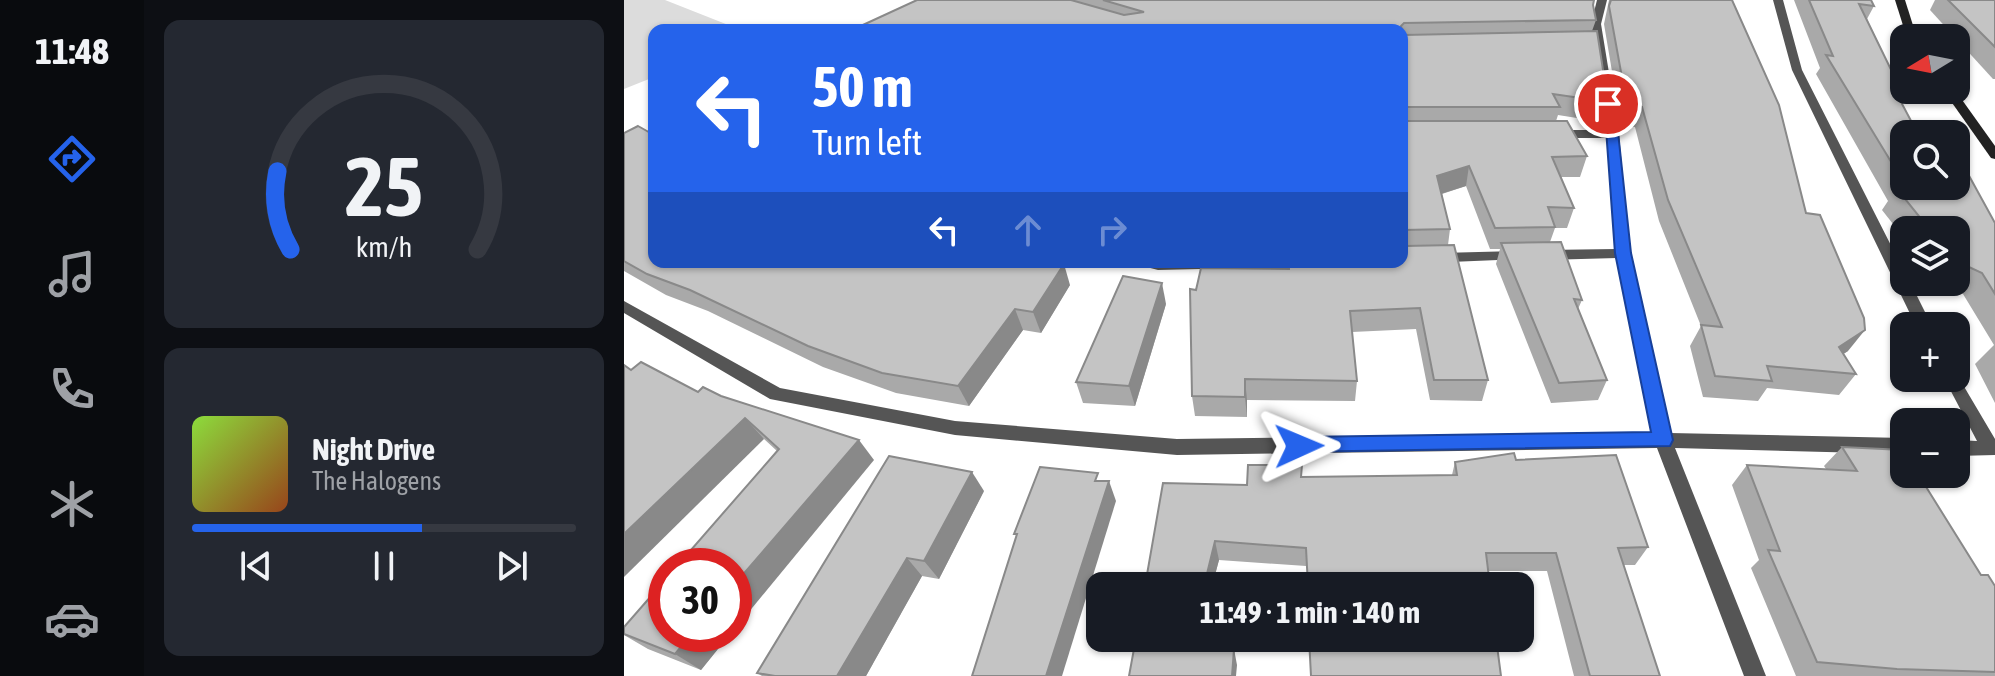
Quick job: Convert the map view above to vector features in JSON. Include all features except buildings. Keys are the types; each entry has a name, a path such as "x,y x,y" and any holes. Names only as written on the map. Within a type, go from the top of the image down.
{"street":[{"path":"1602,0 1591,44 1613,134 1623,253 1663,440 1755,676"},
{"path":"1778,0 1797,70 1917,312"},
{"path":"1900,0 1908,24"},
{"path":"1959,104 1995,155"},
{"path":"1538,134 1613,134"},
{"path":"1408,259 1623,253"},
{"path":"624,306 776,394 955,428 1177,447 1663,440 1890,446"},
{"path":"1970,411 1991,449 1970,448"}],"shaded area":[{"path":"624,0 665,0 726,24 648,24 648,79 624,89"}],"route":[{"path":"1299,446 1663,440 1623,253 1608,104"}]}
